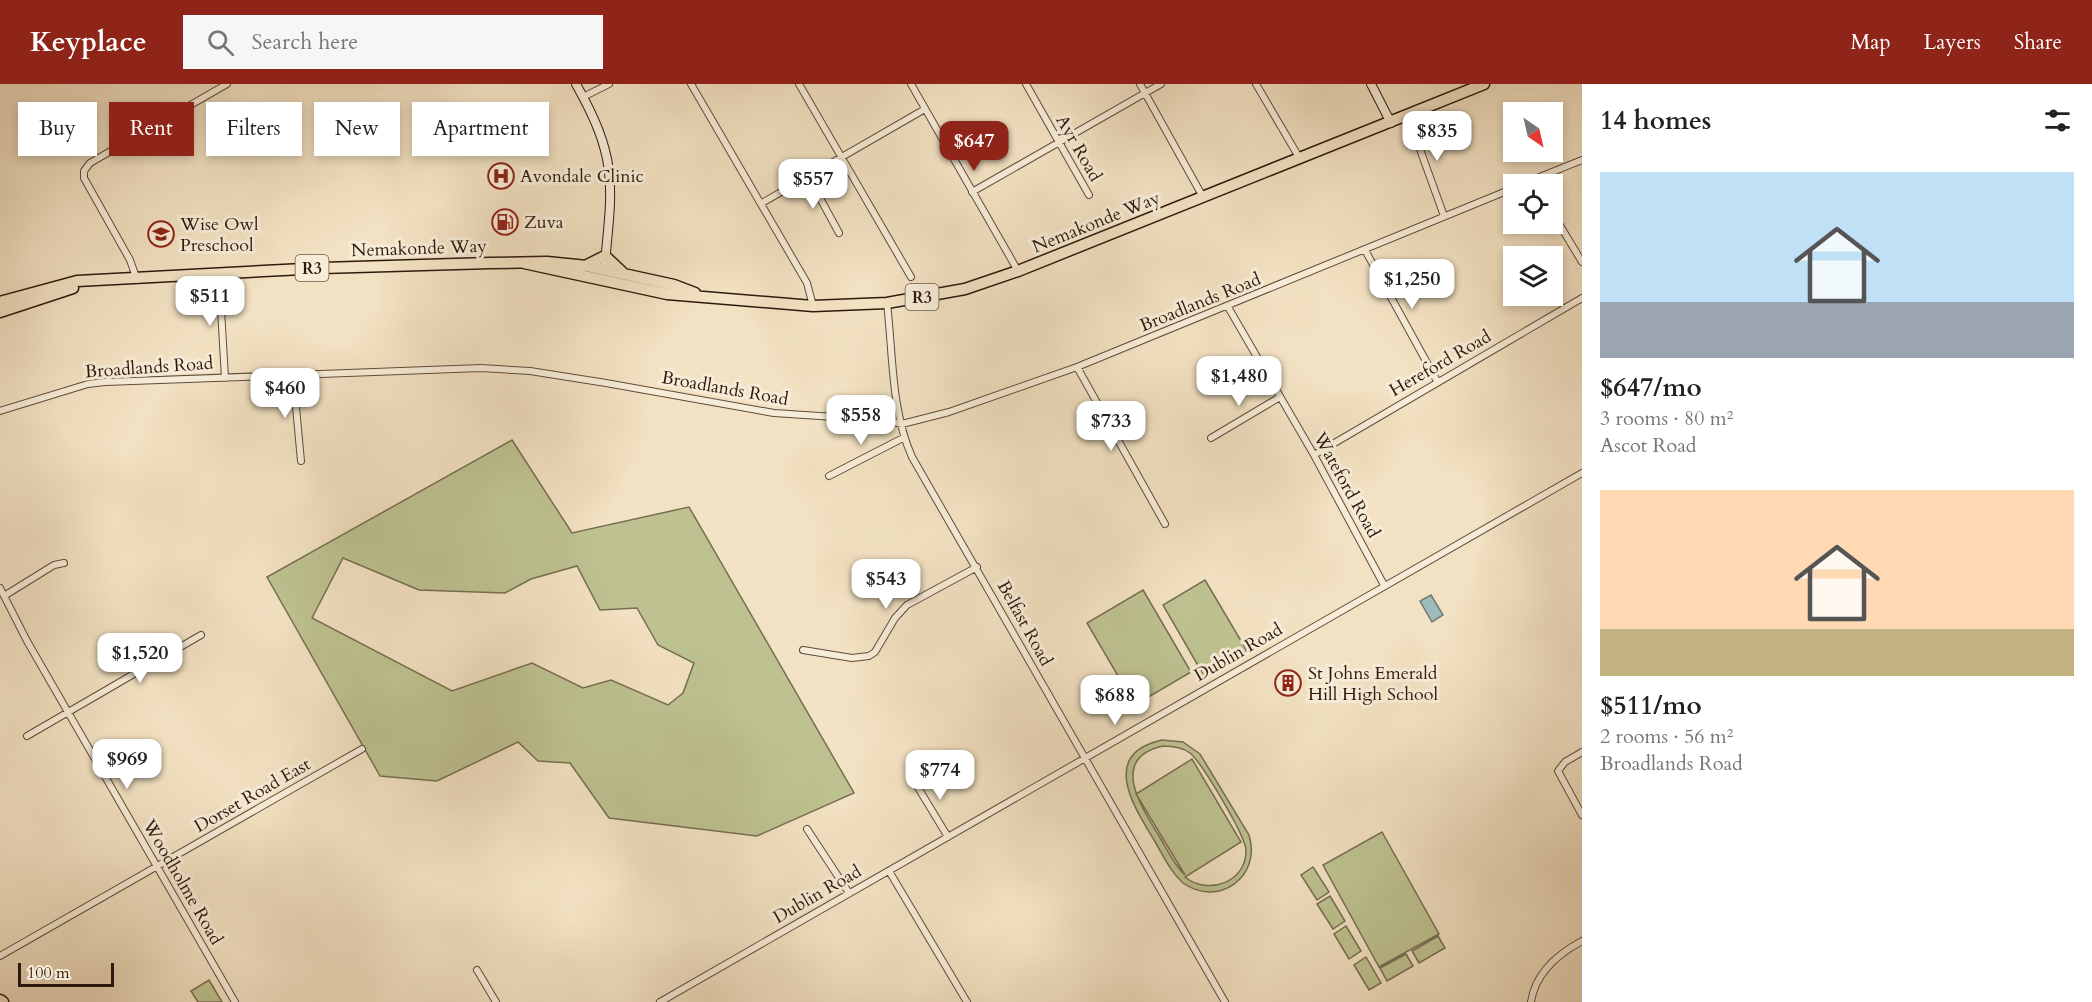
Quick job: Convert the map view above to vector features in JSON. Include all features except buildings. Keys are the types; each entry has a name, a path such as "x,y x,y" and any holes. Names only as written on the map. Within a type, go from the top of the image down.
{"highway":[{"name":"Nemakonde Way","path":"524,263 667,294 813,306 887,303 965,289 1018,271 1484,84"},
{"path":"586,266 605,256 622,272"},
{"name":"Nemakonde Way","path":"0,302 54,285 100,281 322,268 547,262 622,272 674,285 703,296"},
{"name":"Nemakonde Way","path":"0,312 100,281"}],"main road":[{"path":"576,84 599,128 608,156 610,204 602,281"},
{"path":"1371,84 1391,123"}],"street":[{"path":"137,280 130,260 84,178 84,171 90,163 226,84"},
{"path":"584,97 609,84"},
{"path":"691,84 807,283 813,306"},
{"path":"799,84 911,277"},
{"path":"911,84 1018,271"},
{"name":"Ayr Road","path":"1026,84 1089,195"},
{"path":"1140,84 1203,197"},
{"path":"972,192 1161,84"},
{"path":"1256,84 1300,159"},
{"path":"762,203 925,109"},
{"path":"1408,116 1444,216"},
{"path":"1552,174 1582,160"},
{"path":"808,176 839,232"},
{"name":"Broadlands Road","path":"0,411 96,383 438,368 530,371 774,413 881,420 902,424 948,412 1077,367 1503,192"},
{"path":"1563,230 1582,262"},
{"path":"1365,250 1437,381"},
{"path":"219,275 225,378"},
{"name":"Hereford Road","path":"1314,455 1582,298"},
{"name":"Belfast Road","path":"887,303 897,406 903,438 1225,1002"},
{"name":"Wateford Road","path":"1228,307 1314,455 1384,585"},
{"path":"1077,367 1165,524"},
{"path":"293,375 301,461"},
{"path":"1211,438 1280,397"},
{"path":"829,476 903,438"},
{"name":"Dublin Road","path":"660,1002 1582,473"},
{"path":"4,596 54,566 64,563"},
{"path":"803,650 852,658 868,656 875,652 895,618 907,605 976,567"},
{"name":"Woodholme Road","path":"0,588 234,1002"},
{"path":"27,736 201,635"},
{"name":"Dorset Road East","path":"0,956 362,749"},
{"path":"1582,752 1565,762 1558,771 1582,815"},
{"path":"911,776 948,837"},
{"path":"807,829 849,893"},
{"path":"889,871 967,1002"},
{"path":"1531,1002 1538,982 1555,959 1582,941"},
{"path":"477,970 496,1002"}],"green space":[{"path":"512,440 572,533 689,507 854,793 757,836 609,818 570,763 538,761 518,742 437,781 380,776 267,577","holes":["343,558 419,590 505,593 531,579 577,566 600,610 637,608 658,645 694,663 683,693 668,705 611,680 583,688 532,663 452,691 312,618"]},
{"path":"1205,580 1247,651 1204,676 1163,605"},
{"path":"1143,590 1191,672 1135,705 1087,623"},
{"path":"1162,740 1183,742 1200,754 1249,835 1251,850 1249,864 1234,884 1223,890 1210,892 1196,890 1183,883 1170,868 1138,812 1127,783 1127,769 1131,757 1143,747","holes":["1167,746 1181,748 1190,753 1204,770 1239,830 1246,850 1245,861 1240,870 1233,878 1215,885 1194,883 1185,877 1241,842 1192,759 1137,794 1133,772 1137,761 1146,752","1138,797 1185,875 1177,867"]},
{"path":"1382,832 1439,934 1379,967 1323,865"},
{"path":"1313,867 1329,892 1317,900 1301,875"},
{"path":"1330,896 1345,921 1333,929 1317,904"},
{"path":"1346,926 1361,951 1349,959 1334,934"},
{"path":"1438,936 1445,948 1419,963 1412,951"},
{"path":"1406,954 1413,966 1387,981 1380,968"},
{"path":"1366,957 1381,983 1369,990 1354,965"},
{"path":"209,980 222,1002 198,1002 191,991"}],"water":[{"path":"1431,595 1443,615 1432,622 1420,601"}],"place":[{"name":"Avondale Clinic","path":"501,176"},
{"name":"Zuva","path":"505,222"},
{"name":"Wise Owl Preschool","path":"161,234"},
{"name":"St Johns Emerald Hill High School","path":"1288,683"}]}
